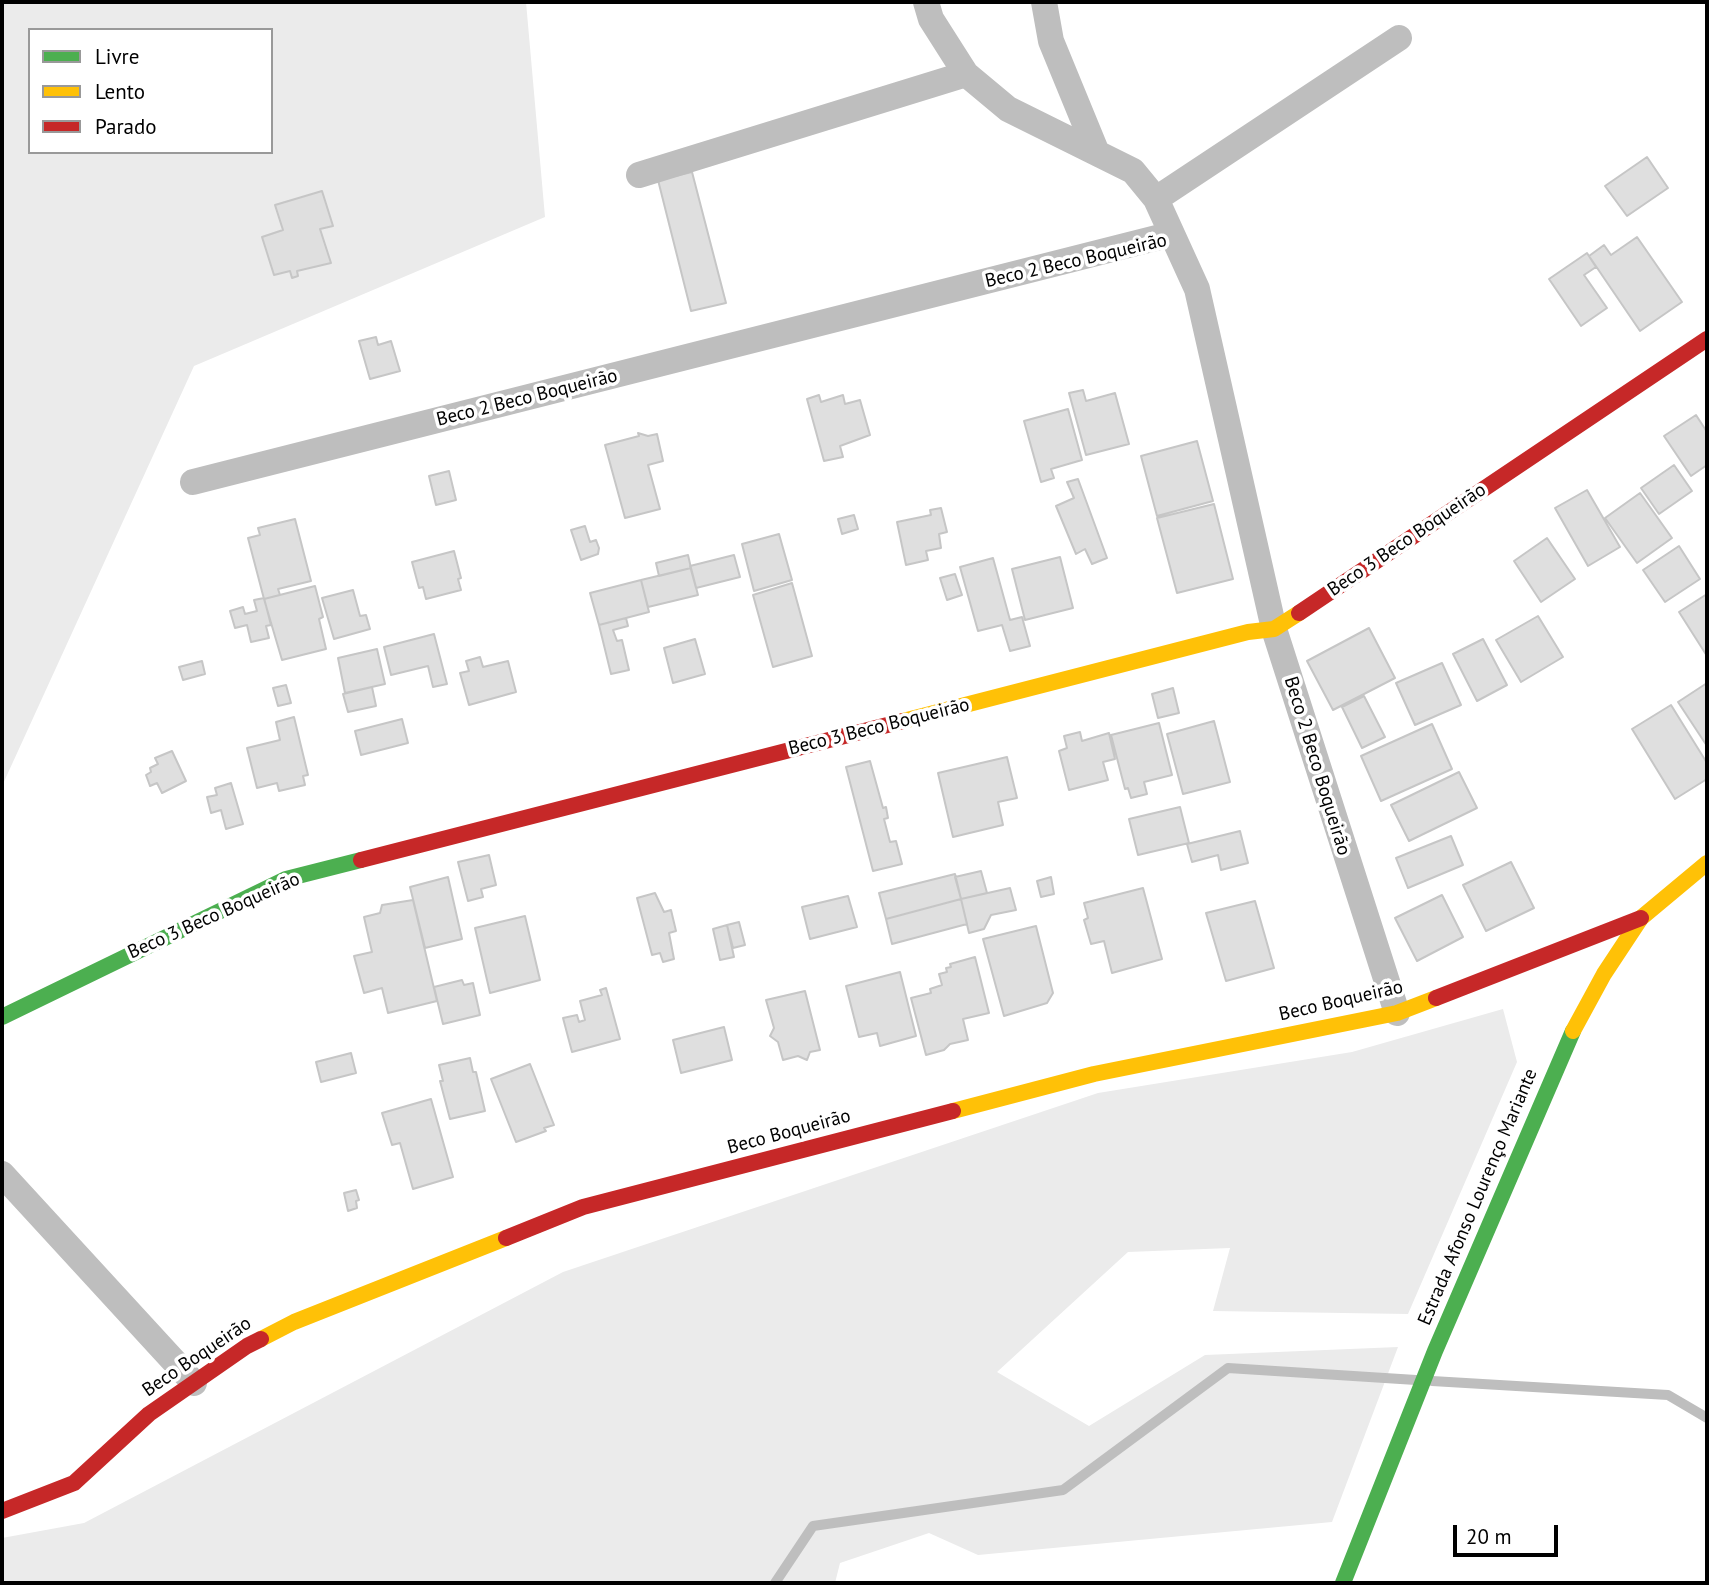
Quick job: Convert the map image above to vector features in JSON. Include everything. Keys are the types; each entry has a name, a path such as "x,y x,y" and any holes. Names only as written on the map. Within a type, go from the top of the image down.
{"street":[{"path":"926,2 931,19 966,74 1008,109 1133,171 1156,199 1172,234"},
{"path":"1044,2 1051,40 1097,153"},
{"path":"1156,199 1399,37"},
{"path":"639,176 966,74"},
{"name":"Beco 2 Beco Boqueirão","path":"193,482 1172,234 1197,289 1274,629 1397,1013"},
{"name":"Beco 3 Beco Boqueirão","path":"2,1017 286,879 1248,632 1274,629 1707,339"},
{"name":"Estrada Afonso Lourenço Mariante","path":"1343,1583 1434,1352 1566,1045 1604,974 1641,918 1707,863"},
{"name":"Beco Boqueirão","path":"2,1511 75,1483 149,1414 247,1346 294,1322 583,1207 1094,1074 1397,1013 1641,918"},
{"path":"2,1174 194,1383"}],"shaded area":[{"path":"2,2 526,2 545,217 194,366 2,786"},
{"path":"1503,1009 1517,1062 1408,1314 1213,1311 1230,1248 1128,1252 997,1372 1089,1426 1205,1355 1398,1347 1332,1522 978,1555 929,1533 840,1563 835,1583 2,1583 2,1538 84,1523 563,1272 1098,1093 1352,1052"}],"building":[{"path":"1647,157 1668,188 1627,216 1605,186"},
{"path":"692,172 726,303 691,311 658,180"},
{"path":"322,191 333,226 320,229 331,263 297,271 298,276 292,278 290,271 274,275 262,237 283,230 275,205"},
{"path":"1637,237 1682,302 1640,331 1589,256 1604,245 1611,255"},
{"path":"1587,253 1596,267 1584,275 1607,308 1581,326 1549,279"},
{"path":"376,337 378,345 391,341 400,371 370,379 359,341"},
{"path":"1083,390 1086,401 1115,393 1129,444 1086,455 1069,393"},
{"path":"819,395 821,402 843,395 845,404 860,400 870,435 840,446 843,457 824,461 807,399"},
{"path":"1068,409 1082,460 1051,469 1054,478 1041,482 1024,421"},
{"path":"1696,415 1707,432 1707,465 1691,476 1664,436"},
{"path":"638,433 648,436 657,434 663,461 648,465 660,509 625,518 605,445 639,436"},
{"path":"1197,441 1213,501 1157,516 1141,456"},
{"path":"1674,465 1692,491 1659,514 1641,488"},
{"path":"449,471 456,500 436,505 429,476"},
{"path":"1078,479 1107,558 1092,564 1085,549 1076,554 1056,506 1074,498 1067,482"},
{"path":"1587,490 1620,547 1588,566 1555,508"},
{"path":"1640,493 1672,538 1637,563 1605,518"},
{"path":"1214,504 1233,579 1177,593 1157,518"},
{"path":"941,508 947,532 939,534 941,548 926,551 928,560 906,565 897,522 931,515 930,510"},
{"path":"854,515 858,529 842,534 838,519"},
{"path":"295,519 311,581 278,589 280,595 264,599 248,538 260,535 258,528"},
{"path":"585,526 590,542 596,540 599,548 598,554 581,560 571,530"},
{"path":"779,534 792,580 754,591 742,544"},
{"path":"1547,538 1575,579 1541,602 1514,561"},
{"path":"1679,546 1700,579 1665,602 1643,570"},
{"path":"454,551 461,578 458,579 461,590 426,599 423,587 419,588 412,562"},
{"path":"688,555 691,568 659,576 656,563"},
{"path":"734,555 740,577 696,588 690,566"},
{"path":"1060,557 1073,608 1025,620 1012,569"},
{"path":"993,558 1010,620 1022,617 1030,646 1010,651 1002,625 978,631 960,567"},
{"path":"691,568 698,595 648,607 641,580"},
{"path":"955,574 962,595 947,600 940,578"},
{"path":"641,580 649,612 599,625 590,593"},
{"path":"792,583 812,656 773,667 753,595"},
{"path":"315,586 323,617 319,619 326,649 282,660 264,599"},
{"path":"353,590 360,616 366,615 370,629 334,639 322,598"},
{"path":"1707,594 1707,656 1679,612"},
{"path":"264,598 271,625 266,626 269,638 251,642 247,625 235,628 230,611 243,607 245,614 257,611 254,600"},
{"path":"1538,616 1563,657 1521,682 1496,640"},
{"path":"626,618 628,626 613,630 617,641 622,640 629,670 611,674 599,625"},
{"path":"1369,628 1395,678 1333,710 1307,661"},
{"path":"434,634 447,684 433,687 428,666 391,675 384,647"},
{"path":"695,639 705,674 673,683 664,648"},
{"path":"1483,639 1507,685 1477,701 1453,654"},
{"path":"377,649 385,684 345,693 338,658"},
{"path":"480,657 483,667 508,661 516,692 469,705 460,673 469,671 466,661"},
{"path":"202,661 205,674 183,680 179,667"},
{"path":"1442,663 1461,705 1415,725 1396,683"},
{"path":"1707,683 1707,746 1678,702"},
{"path":"286,685 291,703 278,706 273,688"},
{"path":"372,687 376,706 348,712 343,694"},
{"path":"1173,688 1179,713 1158,718 1152,694"},
{"path":"1364,696 1385,737 1362,748 1342,707"},
{"path":"1671,705 1707,763 1707,779 1675,799 1632,729"},
{"path":"294,717 308,775 303,776 305,785 279,791 277,783 257,788 247,748 280,740 276,722"},
{"path":"402,719 408,743 361,755 355,731"},
{"path":"1214,721 1230,782 1183,794 1167,734"},
{"path":"1159,723 1172,775 1144,782 1147,794 1131,798 1128,788 1125,789 1111,735"},
{"path":"1432,724 1452,769 1381,801 1361,756"},
{"path":"1080,732 1082,741 1109,733 1115,759 1103,762 1108,780 1069,790 1059,751 1067,748 1064,736"},
{"path":"172,751 186,781 162,793 157,783 150,786 146,775 151,772 150,768 158,764 155,758"},
{"path":"1007,757 1017,798 998,802 1003,825 953,837 938,773"},
{"path":"870,761 883,808 886,807 888,818 884,819 890,842 896,841 902,864 873,871 846,767"},
{"path":"1459,772 1477,808 1409,841 1391,805"},
{"path":"231,783 243,824 226,829 221,810 211,813 207,797 217,795 215,788"},
{"path":"1180,807 1189,843 1138,855 1129,819"},
{"path":"1240,831 1248,863 1221,870 1218,855 1192,862 1187,844"},
{"path":"1451,836 1463,865 1408,888 1396,858"},
{"path":"489,855 496,885 481,889 483,897 468,901 458,862"},
{"path":"1511,862 1534,908 1486,931 1463,885"},
{"path":"981,871 987,893 961,899 955,877"},
{"path":"955,874 961,899 886,919 879,893"},
{"path":"448,877 462,939 425,948 410,887"},
{"path":"1051,877 1054,894 1041,897 1037,881"},
{"path":"1010,888 1016,910 991,915 984,929 969,933 961,899"},
{"path":"1143,888 1162,959 1112,973 1104,941 1091,944 1084,920 1088,918 1084,903"},
{"path":"655,893 664,912 671,910 676,931 669,933 674,959 663,962 660,953 652,955 637,898"},
{"path":"1442,895 1463,937 1417,961 1395,918"},
{"path":"848,896 857,927 810,939 802,907"},
{"path":"961,899 967,924 892,944 886,919"},
{"path":"413,900 437,1001 388,1013 382,988 364,993 354,956 372,952 364,917 380,913 382,905"},
{"path":"1255,901 1274,968 1226,981 1206,913"},
{"path":"525,916 540,980 490,993 475,928"},
{"path":"739,922 745,945 733,948 727,925"},
{"path":"727,925 734,957 720,960 713,929"},
{"path":"1036,926 1053,993 1047,1003 1004,1016 983,939"},
{"path":"975,957 989,1013 963,1019 968,1040 950,1044 944,1050 926,1055 911,998 931,993 930,989 942,985 939,974 947,972 946,968 951,967 950,964"},
{"path":"900,972 916,1036 880,1046 877,1033 859,1037 846,986"},
{"path":"462,980 464,985 473,983 480,1015 443,1024 434,987"},
{"path":"606,988 620,1039 572,1052 563,1018 577,1015 579,1022 585,1020 580,1001 602,995 600,990"},
{"path":"805,991 820,1050 810,1052 807,1060 798,1056 783,1060 778,1042 770,1036 774,1028 766,1000"},
{"path":"724,1027 732,1060 681,1073 673,1040"},
{"path":"351,1053 356,1073 321,1082 316,1062"},
{"path":"470,1058 485,1111 450,1119 440,1081 443,1081 439,1065"},
{"path":"530,1064 554,1125 544,1128 546,1131 516,1142 491,1079"},
{"path":"431,1099 453,1177 413,1189 400,1143 392,1145 382,1113"},
{"path":"356,1190 359,1200 356,1201 357,1208 348,1211 344,1193"}],"waterway":[{"path":"775,1583 813,1526 1063,1490 1228,1368 1416,1380"},
{"path":"1432,1381 1668,1395 1707,1418"}],"traffic: fast":[{"path":"2,1017 286,879 361,860"},
{"path":"1343,1583 1435,1351 1573,1031"}],"traffic: slow":[{"path":"903,721 1248,632 1274,629 1299,613"},
{"path":"1573,1031 1604,974 1641,918 1707,863"},
{"path":"953,1111 1094,1074 1397,1013 1436,998"},
{"path":"261,1339 294,1322 506,1238"}],"traffic: jam":[{"path":"1299,613 1707,339"},
{"path":"361,860 903,721"},
{"path":"1436,998 1641,918"},
{"path":"506,1238 583,1207 953,1111"},
{"path":"2,1511 74,1483 149,1414 261,1339"}]}
